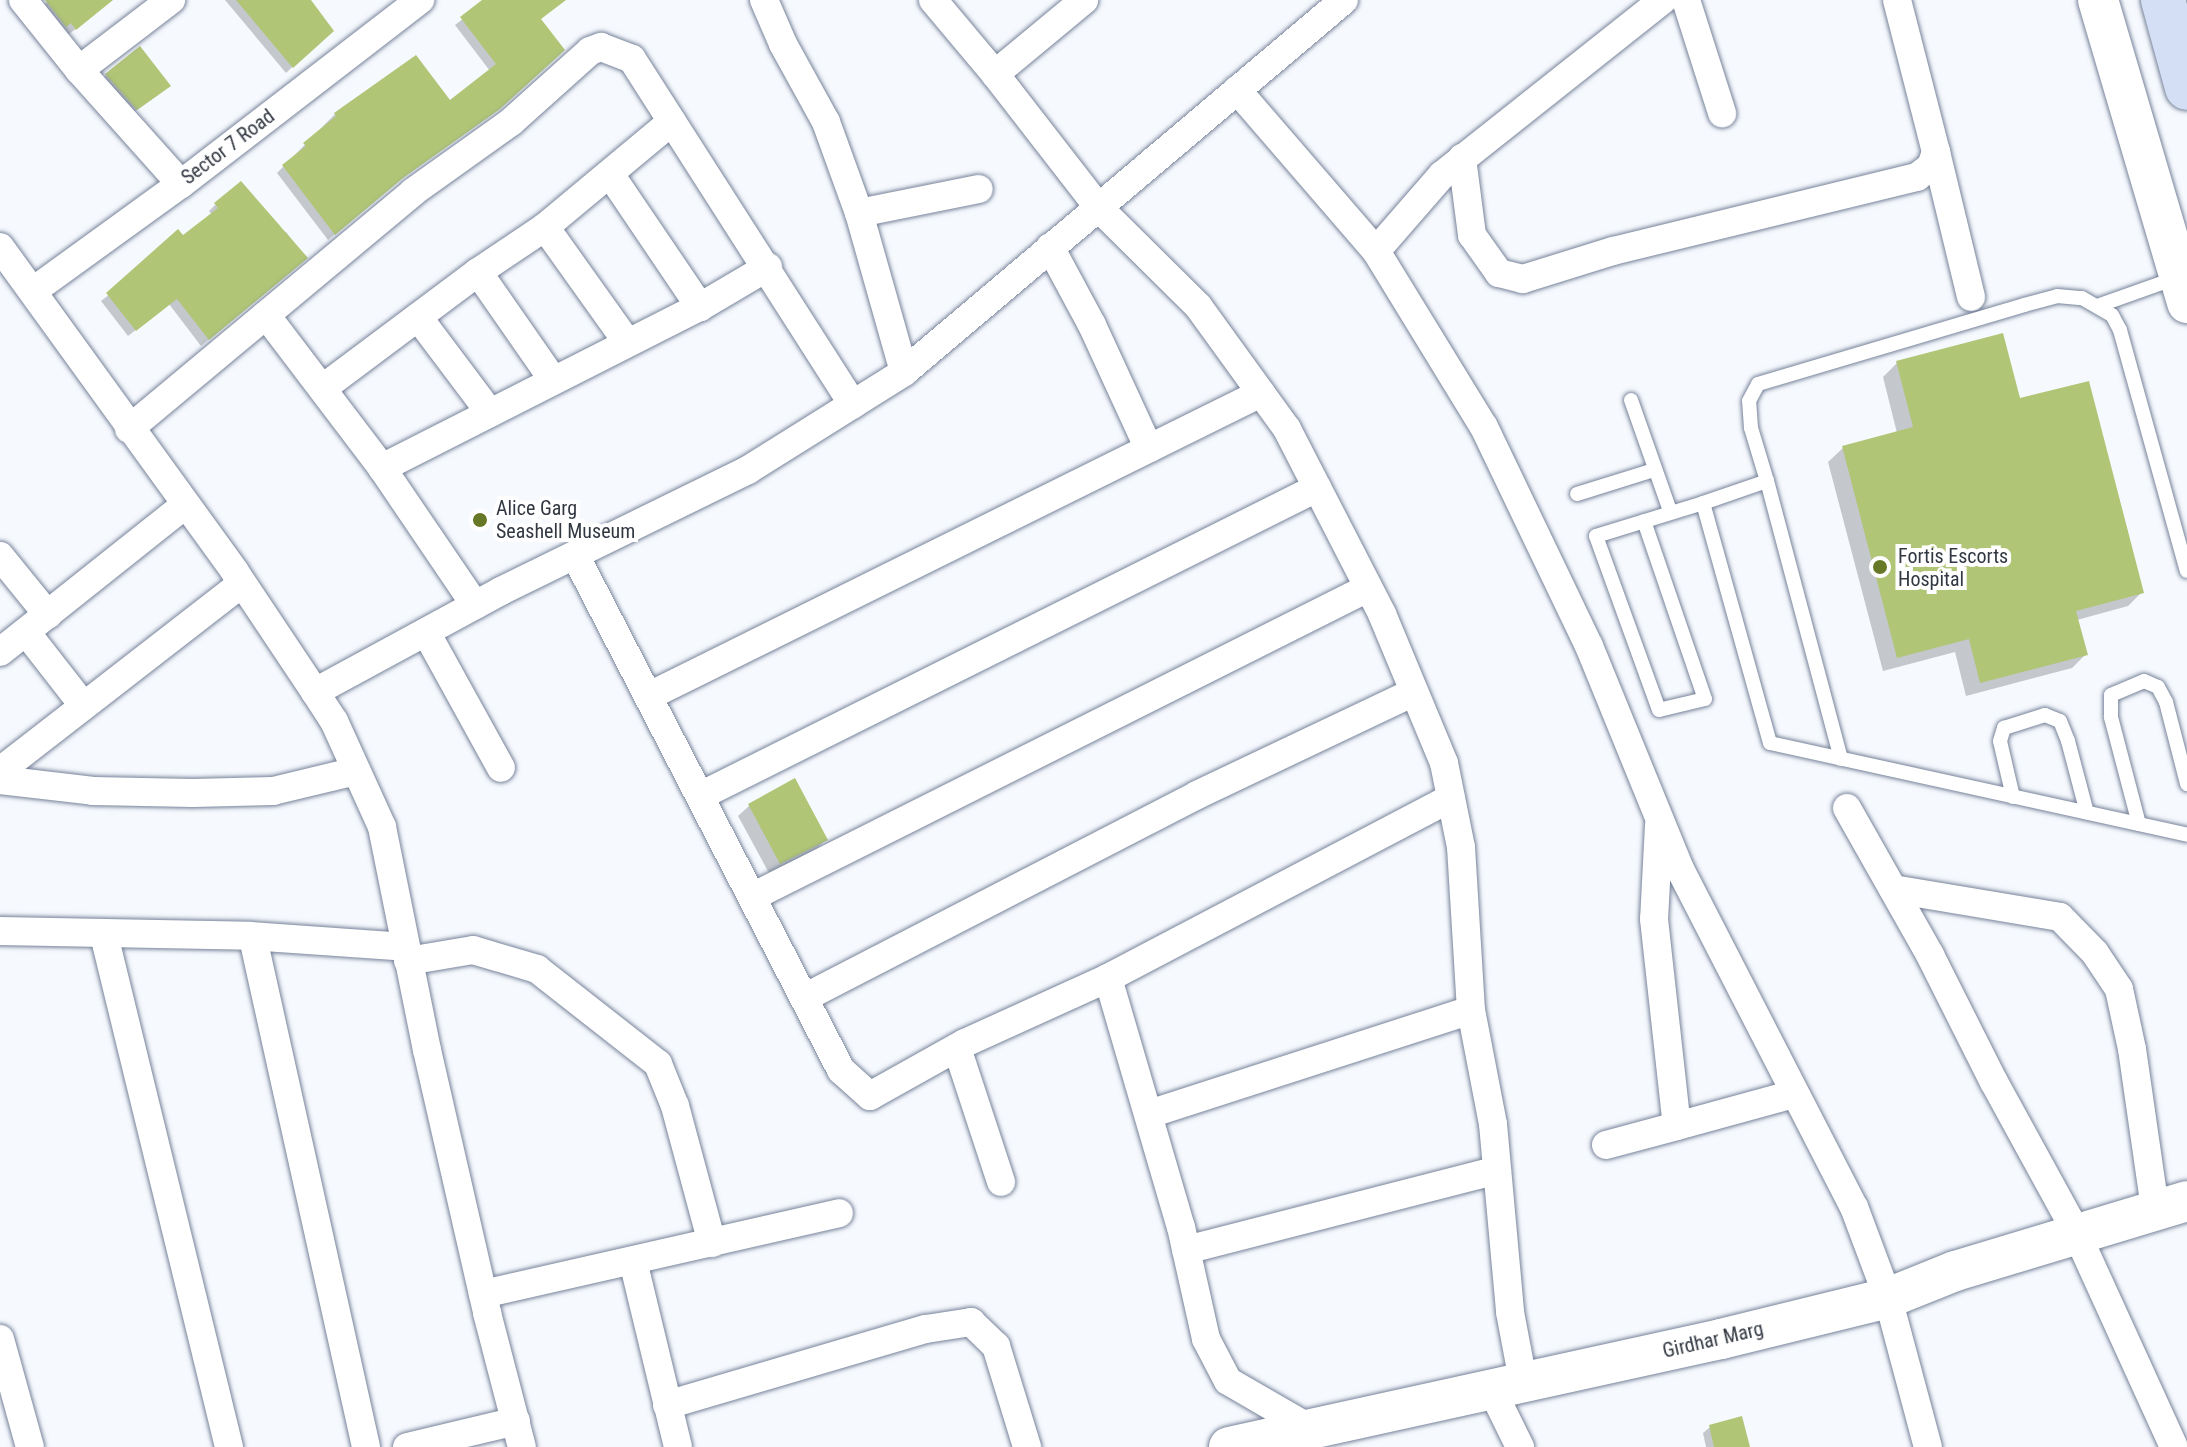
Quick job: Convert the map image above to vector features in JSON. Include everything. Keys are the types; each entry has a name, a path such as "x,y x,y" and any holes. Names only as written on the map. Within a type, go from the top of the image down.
{"main road":[{"path":"2163,0 2187,88"}],"street":[{"path":"23,0 79,70 181,184"},
{"path":"79,70 171,0"},
{"name":"Sector 7 Road","path":"33,291 181,184 420,0"},
{"path":"764,0 787,52 826,122 859,213 904,372"},
{"path":"995,74 1084,0"},
{"path":"315,692 475,605 748,470 904,372 1344,0"},
{"path":"1376,251 1442,175 1663,0"},
{"path":"1686,0 1722,113"},
{"path":"1897,0 1971,297"},
{"path":"2098,0 2184,290"},
{"path":"941,3 1098,207 1198,306 1287,429 1368,588 1444,763 1461,847 1471,1010 1493,1124 1510,1312 1507,1384 1520,1447"},
{"path":"129,429 413,192 511,122 590,51 601,47 632,59 853,404"},
{"path":"1237,90 1376,251 1484,427 1589,646 1679,867 1854,1207 1888,1298 1928,1447"},
{"path":"323,388 478,272 545,227 672,121"},
{"path":"1462,158 1472,235 1499,273 1523,279 1613,251 1917,177 1931,166 1936,152"},
{"path":"610,174 700,307"},
{"path":"859,213 979,189"},
{"path":"545,227 627,342"},
{"path":"0,247 242,583 315,692 334,721 382,827 407,954 483,1294 519,1434 407,1447"},
{"path":"1050,247 1092,325 1149,449"},
{"path":"382,468 700,307 768,267"},
{"path":"478,272 553,380"},
{"path":"266,315 382,468 475,605"},
{"path":"418,317 490,413"},
{"path":"649,696 1261,393"},
{"path":"700,796 1317,488"},
{"path":"0,652 185,505"},
{"path":"575,555 841,1070 870,1096 957,1048 1108,978 1451,798"},
{"path":"0,556 83,705"},
{"path":"0,771 242,583"},
{"path":"752,897 1368,588"},
{"path":"426,632 501,768"},
{"path":"804,998 1197,795 1414,692"},
{"path":"0,780 93,791 273,791 356,771"},
{"path":"1847,808 2076,1232 2174,1447"},
{"path":"1659,819 1654,919 1677,1126"},
{"path":"1893,889 2060,917 2095,953 2119,989 2136,1076 2171,1205"},
{"path":"0,931 253,938 407,954 473,950 537,969 658,1064 675,1106 712,1243"},
{"path":"104,935 229,1447"},
{"path":"253,938 366,1447"},
{"path":"1108,978 1186,1250 1206,1339 1228,1381 1298,1430"},
{"path":"1149,1114 1471,1010"},
{"path":"957,1048 1001,1182"},
{"path":"1606,1145 1794,1094"},
{"path":"1186,1250 1497,1170"},
{"name":"Girdhar Marg","path":"1229,1447 1721,1339 1888,1298 1955,1271 2171,1205"},
{"path":"483,1294 839,1213"},
{"path":"633,1261 678,1447"},
{"path":"667,1405 926,1329 971,1322 996,1346 1027,1447"},
{"path":"0,1339 11,1416 30,1447"}],"lane":[{"path":"2100,305 2184,290"},
{"path":"1841,759 1751,428 1749,401 1758,384 2057,296 2082,298 2100,305 2112,315 2120,330 2187,571"},
{"path":"1631,400 1670,511"},
{"path":"1577,494 1654,470"},
{"path":"1644,521 1705,699 1659,710 1596,536 1767,481"},
{"path":"1703,503 1770,743 2187,835"},
{"path":"2139,824 2111,717 2111,695 2144,681 2158,687 2166,702 2187,784"},
{"path":"2013,797 2000,741 2004,728 2045,715 2060,721 2087,813"}],"building":[{"path":"45,0 113,0 76,30 71,23 66,27"},
{"path":"236,0 311,0 334,31 293,68"},
{"path":"482,0 566,0 541,19 565,50 500,109 403,178 335,235 282,165 336,116 334,113 416,55 450,100 496,64 460,17"},
{"path":"140,46 171,86 137,110 105,74"},
{"path":"241,181 308,258 209,340 177,299 136,331 106,293 178,229 183,235 218,208 214,203"},
{"path":"2003,333 2020,398 2089,381 2144,593 2076,611 2088,655 1980,683 1969,639 1897,658 1842,446 1913,427 1896,361"},
{"path":"795,778 828,840 780,864 748,804"},
{"path":"1742,1416 1750,1447 1714,1447 1709,1425"}],"place":[{"name":"Alice Garg Seashell Museum","path":"480,520"},
{"name":"Fortis Escorts Hospital","path":"1880,567"}]}
